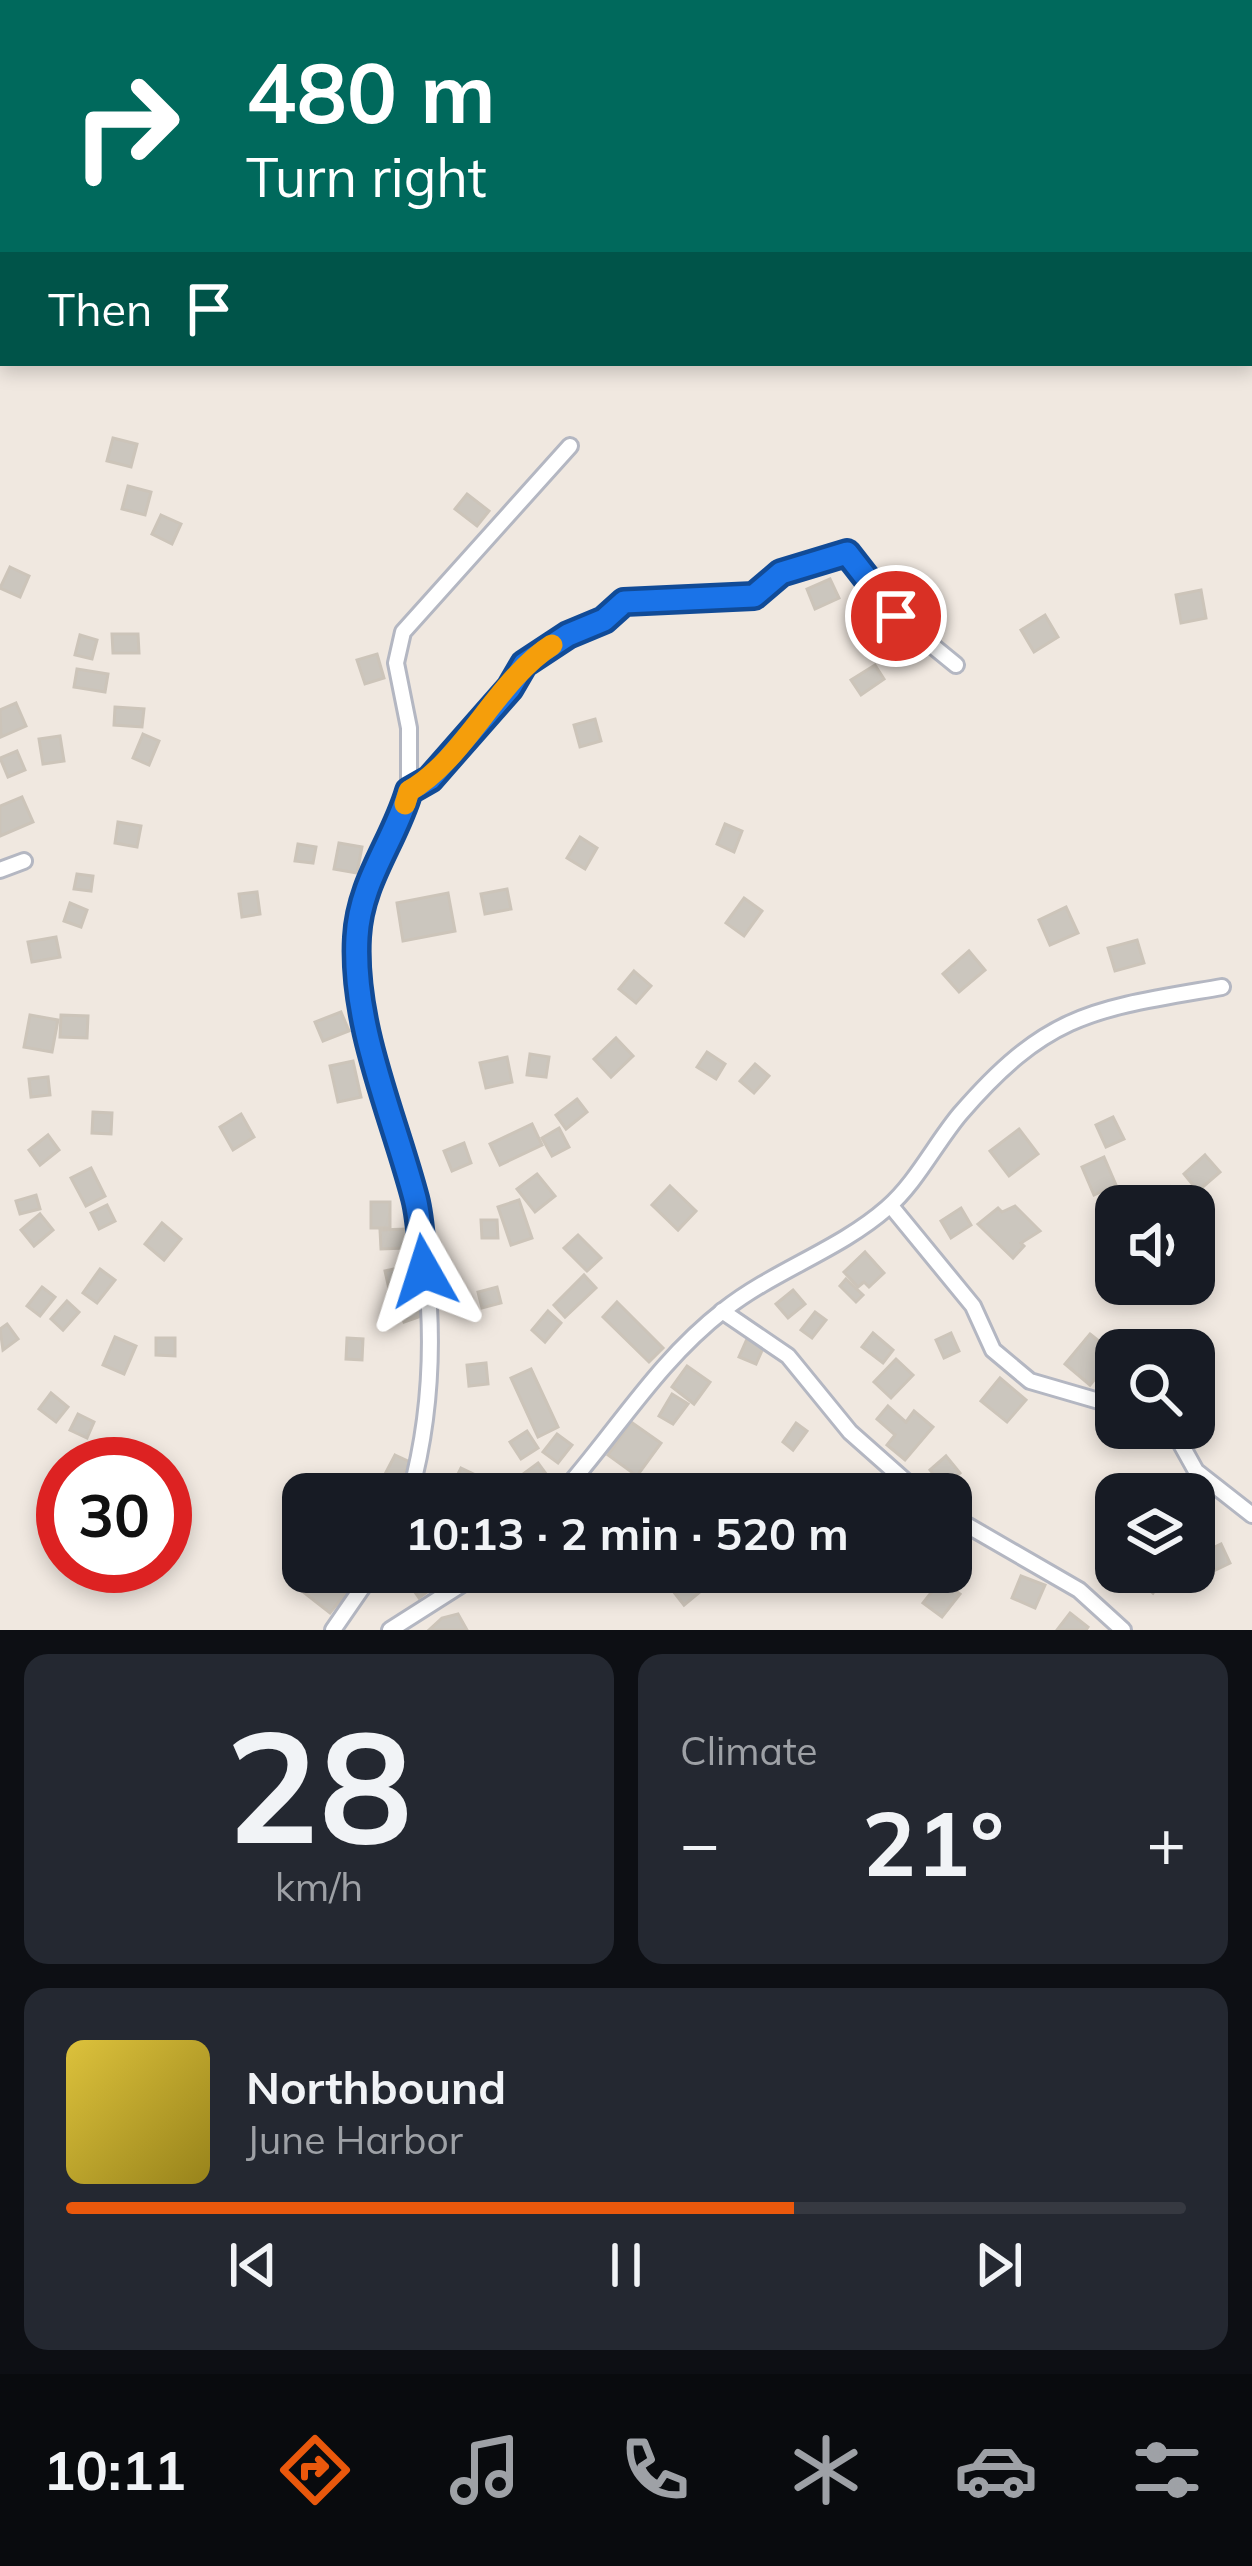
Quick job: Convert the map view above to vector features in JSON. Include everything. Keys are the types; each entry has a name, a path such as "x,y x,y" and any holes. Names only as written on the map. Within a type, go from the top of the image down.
{"street":[{"path":"415,1473 430,1401 431,1330 416,1202 370,1036 357,937 375,864 398,829 409,791 409,728 396,663 403,632 570,446"},
{"path":"409,791 430,779 510,688 524,664 568,635 604,620 624,602 754,596 781,573 847,553 896,616 956,665"},
{"path":"0,870 24,861"},
{"path":"577,1473 650,1378 722,1311 782,1268 856,1231 891,1205 983,1089 1043,1034 1095,1009 1222,987"},
{"path":"891,1205 973,1306 994,1350 1030,1381 1095,1400"},
{"path":"722,1311 788,1356 850,1432 896,1473"},
{"path":"1184,1449 1196,1471 1252,1515"},
{"path":"972,1528 1078,1590 1123,1630"},
{"path":"333,1630 359,1593"},
{"path":"390,1630 448,1593"}],"building":[{"path":"113,438 137,444 131,467 107,461"},
{"path":"128,486 151,492 145,515 122,509"},
{"path":"467,494 489,511 477,526 455,509"},
{"path":"161,515 181,524 172,544 152,534"},
{"path":"10,567 29,576 20,597 0,588"},
{"path":"830,579 839,598 815,609 807,589"},
{"path":"1201,590 1206,618 1181,623 1176,595"},
{"path":"1045,615 1058,637 1034,652 1021,630"},
{"path":"112,634 138,634 139,653 113,653"},
{"path":"80,635 97,640 92,659 75,655"},
{"path":"377,654 384,678 365,684 357,660"},
{"path":"875,665 884,679 861,695 851,680"},
{"path":"77,669 108,674 105,692 74,687"},
{"path":"16,703 26,726 1,737 0,710"},
{"path":"115,707 144,709 142,727 114,725"},
{"path":"595,719 601,741 580,747 574,725"},
{"path":"143,734 159,741 149,765 133,758"},
{"path":"60,736 64,761 43,764 39,739"},
{"path":"17,751 25,770 8,777 0,758"},
{"path":"22,797 33,822 0,836 0,806"},
{"path":"118,822 141,826 137,847 115,843"},
{"path":"725,824 742,831 734,852 717,844"},
{"path":"580,837 597,848 585,869 567,858"},
{"path":"339,843 362,847 357,873 334,869"},
{"path":"298,844 316,847 313,863 295,861"},
{"path":"77,874 93,876 91,891 74,889"},
{"path":"507,889 511,909 485,914 481,894"},
{"path":"257,892 260,914 242,917 239,894"},
{"path":"448,893 455,931 403,941 397,903"},
{"path":"744,898 762,911 744,936 726,923"},
{"path":"70,903 87,910 81,927 64,921"},
{"path":"1066,907 1078,933 1050,945 1039,920"},
{"path":"56,937 60,957 32,962 28,942"},
{"path":"1137,940 1144,963 1115,971 1108,948"},
{"path":"969,951 985,970 959,992 943,974"},
{"path":"634,971 651,986 636,1003 619,989"},
{"path":"341,1012 349,1031 323,1041 315,1022"},
{"path":"30,1015 58,1020 52,1052 24,1047"},
{"path":"61,1015 88,1016 87,1038 60,1037"},
{"path":"616,1038 633,1056 611,1077 594,1059"},
{"path":"707,1052 725,1064 716,1079 697,1067"},
{"path":"530,1054 549,1057 546,1077 527,1075"},
{"path":"507,1057 512,1082 486,1088 480,1063"},
{"path":"353,1061 361,1097 338,1102 330,1066"},
{"path":"755,1064 769,1076 754,1093 740,1081"},
{"path":"48,1077 50,1095 31,1097 29,1079"},
{"path":"577,1099 587,1112 566,1129 556,1115"},
{"path":"93,1112 112,1113 111,1134 92,1133"},
{"path":"241,1114 254,1137 233,1150 220,1127"},
{"path":"1113,1117 1124,1139 1106,1147 1096,1125"},
{"path":"532,1124 542,1145 500,1165 490,1144"},
{"path":"559,1128 569,1147 552,1156 542,1138"},
{"path":"1019,1129 1038,1154 1009,1176 990,1151"},
{"path":"48,1135 59,1150 40,1165 29,1150"},
{"path":"464,1143 471,1163 452,1171 444,1151"},
{"path":"1205,1155 1220,1172 1205,1185 1193,1185 1184,1174"},
{"path":"1104,1157 1116,1185 1095,1185 1094,1195 1082,1167"},
{"path":"91,1168 105,1196 86,1206 71,1178"},
{"path":"537,1174 555,1196 535,1212 517,1189"},
{"path":"670,1186 696,1211 678,1230 652,1205"},
{"path":"36,1195 40,1209 20,1214 16,1201"},
{"path":"519,1200 532,1238 511,1245 498,1207"},
{"path":"371,1202 390,1202 390,1228 371,1228"},
{"path":"107,1205 115,1221 99,1229 91,1213"},
{"path":"1015,1206 1040,1231 1021,1243 1024,1246 1013,1258 978,1224 998,1208 1002,1212"},
{"path":"961,1208 971,1225 951,1238 941,1221"},
{"path":"40,1214 53,1230 34,1246 21,1230"},
{"path":"481,1220 497,1220 498,1238 482,1238"},
{"path":"162,1223 181,1239 164,1260 145,1244"},
{"path":"406,1229 406,1248 381,1249 380,1230"},
{"path":"578,1235 601,1258 587,1271 564,1248"},
{"path":"865,1252 884,1273 869,1287 864,1282 858,1287 844,1272"},
{"path":"403,1267 407,1285 389,1289 385,1271"},
{"path":"100,1269 115,1280 97,1303 83,1293"},
{"path":"584,1275 596,1288 565,1317 554,1305"},
{"path":"846,1279 863,1295 856,1302 840,1286"},
{"path":"42,1287 55,1297 40,1316 27,1306"},
{"path":"497,1287 501,1303 482,1308 478,1292"},
{"path":"793,1290 805,1304 788,1318 776,1304"},
{"path":"413,1293 421,1316 404,1322 396,1300"},
{"path":"67,1301 79,1312 63,1330 51,1319"},
{"path":"617,1302 663,1348 649,1362 603,1317"},
{"path":"548,1311 561,1323 545,1342 532,1330"},
{"path":"815,1312 826,1320 812,1338 801,1330"},
{"path":"7,1324 18,1339 3,1350 0,1329"},
{"path":"873,1333 893,1350 883,1363 862,1347"},
{"path":"951,1333 959,1351 944,1358 936,1340"},
{"path":"1090,1334 1095,1338 1095,1379 1090,1385 1065,1364"},
{"path":"115,1337 136,1346 124,1374 103,1365"},
{"path":"156,1338 175,1338 175,1356 156,1355"},
{"path":"347,1338 363,1339 362,1360 346,1359"},
{"path":"747,1339 764,1346 756,1364 739,1357"},
{"path":"896,1359 913,1375 891,1398 874,1382"},
{"path":"486,1363 488,1384 469,1386 467,1365"},
{"path":"687,1366 710,1382 694,1404 672,1387"},
{"path":"531,1369 558,1427 538,1437 511,1378"},
{"path":"1000,1378 1026,1400 1007,1422 981,1401"},
{"path":"51,1393 68,1407 56,1422 39,1409"},
{"path":"672,1394 688,1404 673,1424 659,1416"},
{"path":"888,1406 906,1422 914,1411 933,1427 905,1460 887,1445 895,1435 877,1419"},
{"path":"78,1414 94,1422 87,1437 70,1430"},
{"path":"631,1422 661,1443 639,1473 608,1455"},
{"path":"796,1423 807,1431 793,1450 783,1442"},
{"path":"527,1431 538,1448 521,1459 510,1442"},
{"path":"557,1434 572,1445 558,1463 543,1452"},
{"path":"395,1455 410,1462 405,1473 386,1473"},
{"path":"946,1456 960,1473 932,1473 930,1470"},
{"path":"538,1463 545,1473 524,1473"},
{"path":"1221,1544 1230,1563 1215,1570 1215,1547"},
{"path":"1021,1576 1045,1585 1035,1608 1012,1598"},
{"path":"305,1593 346,1593 330,1613"},
{"path":"675,1593 699,1593 684,1605"},
{"path":"931,1593 960,1594 942,1617 923,1603"},
{"path":"1070,1613 1088,1627 1086,1630 1057,1630"},
{"path":"458,1614 467,1630 429,1630 442,1618"}],"slow traffic":[{"path":"405,804 409,791 430,779 510,688 524,664 552,645"}],"route":[{"path":"424,1271 416,1202 388,1110 360,989 357,937 380,849 398,829 409,791 430,779 510,688 524,664 568,635 604,620 624,602 754,596 781,573 847,553 896,616"}]}
